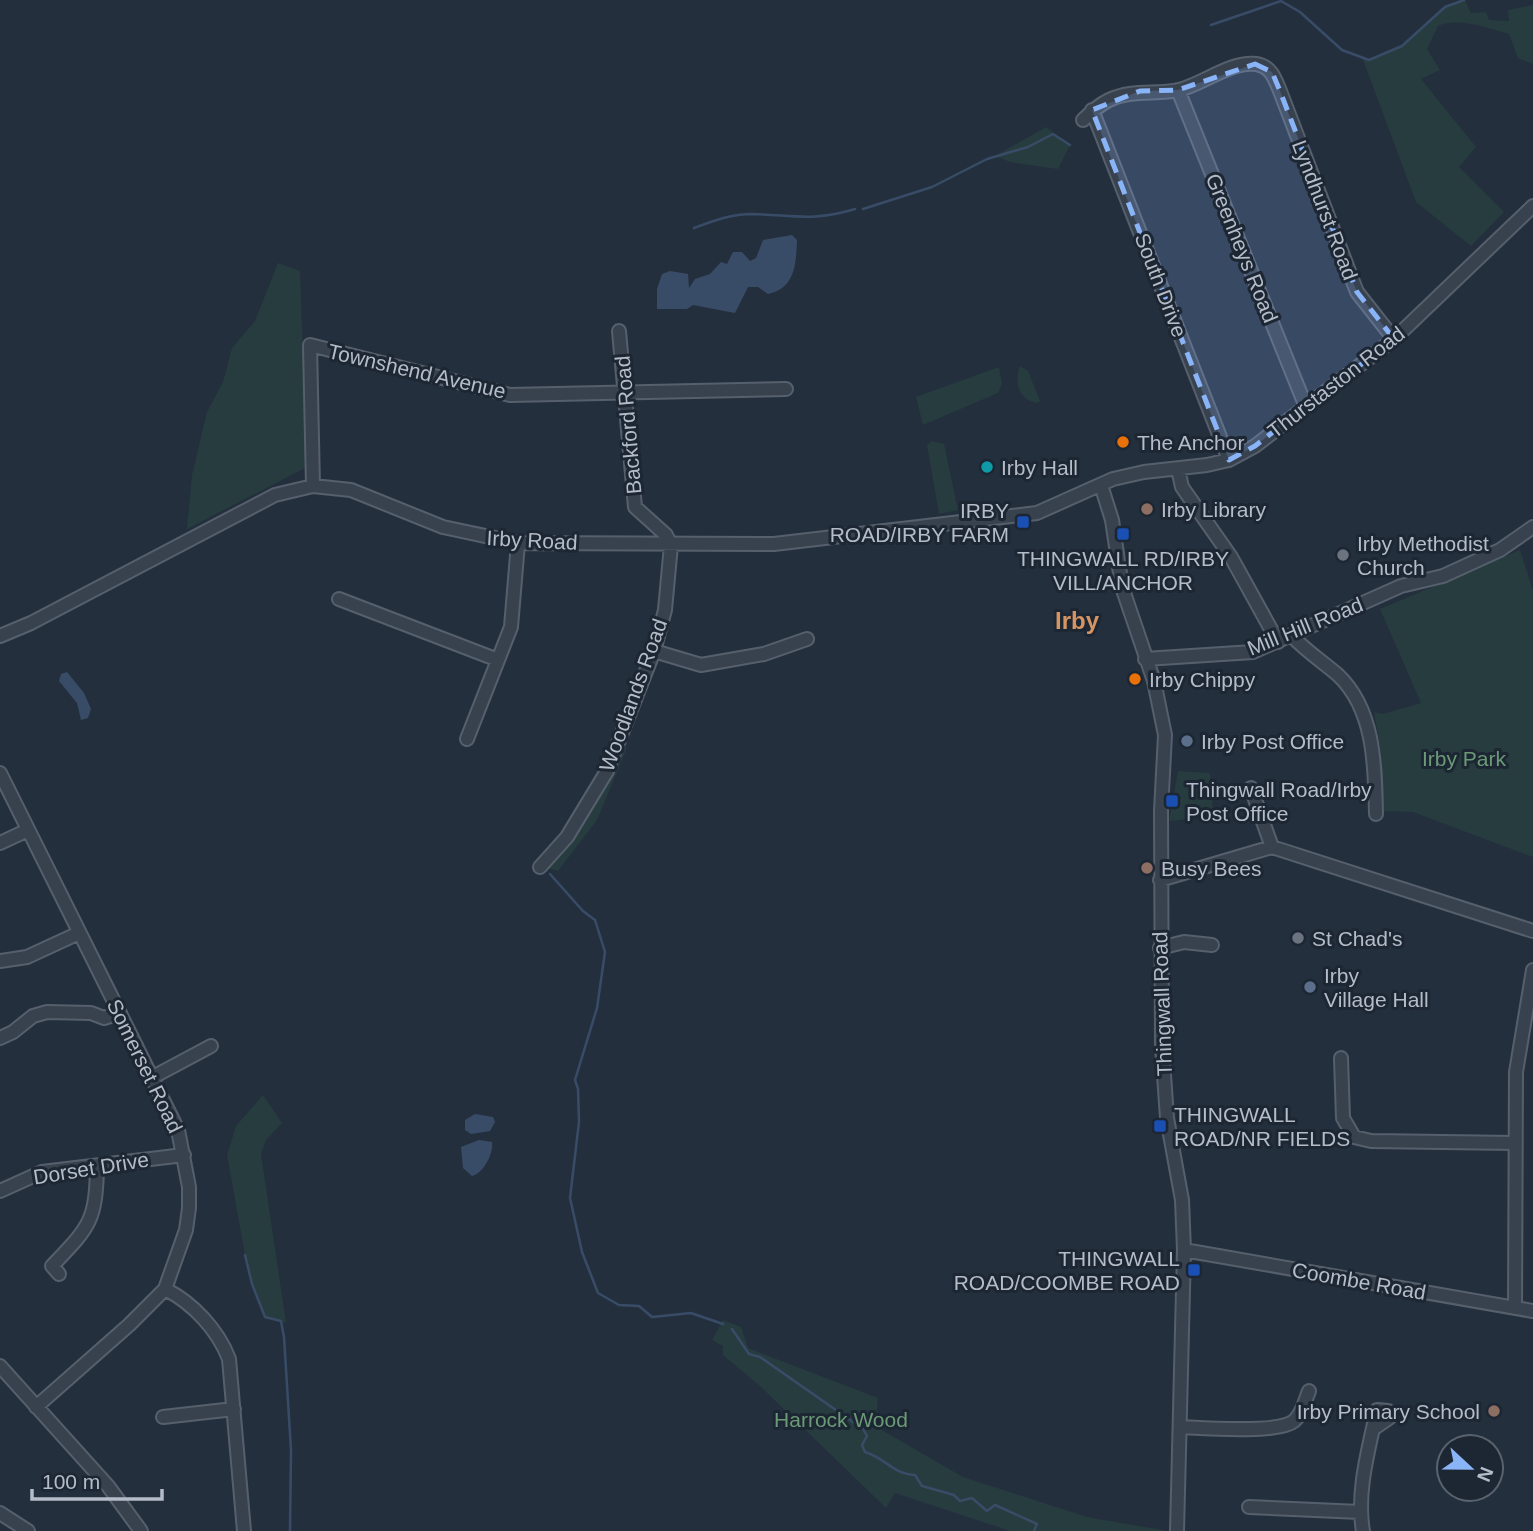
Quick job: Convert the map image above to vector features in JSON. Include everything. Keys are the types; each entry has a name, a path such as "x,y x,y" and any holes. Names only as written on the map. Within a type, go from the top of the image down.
{"street":[{"name":"Lyndhurst Road","path":"1178,90 1241,66 1255,64 1272,72 1357,292 1394,339"},
{"path":"1083,120 1092,110 1110,99 1140,91 1178,90"},
{"name":"Greenheys Road","path":"1178,90 1306,407"},
{"name":"South Drive","path":"1092,110 1229,460"},
{"name":"Thurstaston Road","path":"1101,485 1144,472 1229,460 1255,446 1394,339 1533,206"},
{"name":"Backford Road","path":"620,331 635,507 666,535 671,545"},
{"name":"Townshend Avenue","path":"313,486 310,345 510,395 624,391"},
{"path":"624,391 786,389"},
{"path":"1178,469 1182,487 1231,557 1278,642"},
{"name":"Irby Road","path":"0,636 31,623 275,495 313,486 351,490 443,527 518,543 671,545 823,540 988,520 1037,513 1101,485"},
{"name":"Thingwall Road","path":"1101,485 1112,520 1122,587 1154,681 1165,735 1160,948 1167,1118 1182,1200 1184,1250 1177,1531"},
{"name":"Mill Hill Road","path":"1145,659 1253,652 1401,586 1443,576 1500,550 1533,527"},
{"path":"467,739 511,627 518,543"},
{"name":"Woodlands Road","path":"540,867 567,837 607,772 654,651 664,610 671,545"},
{"path":"339,599 350,610 498,660"},
{"path":"1292,636 1339,676 1363,713 1368,728 1376,814"},
{"path":"654,651 701,665 764,654 807,639"},
{"name":"Somerset Road","path":"0,773 178,1130 189,1187 186,1230 165,1289 129,1325 36,1407"},
{"path":"1251,788 1272,848"},
{"path":"0,843 28,830"},
{"path":"1160,880 1272,848 1533,931"},
{"path":"0,961 27,957 79,933"},
{"path":"1160,948 1184,942 1212,945"},
{"path":"1516,1308 1517,1072 1533,970"},
{"path":"0,1038 13,1032 33,1016 47,1012 91,1013 104,1018 120,1013"},
{"path":"153,1077 211,1046"},
{"path":"1341,1058 1343,1118 1354,1137 1371,1141 1515,1143"},
{"name":"Dorset Drive","path":"1,1189 42,1172 184,1154"},
{"path":"59,1274 52,1266 86,1231 95,1210 97,1167"},
{"name":"Coombe Road","path":"1184,1250 1533,1311"},
{"path":"165,1289 194,1310 223,1344 233,1376 244,1531"},
{"path":"0,1366 108,1486 141,1531"},
{"path":"1180,1427 1230,1430 1286,1426 1298,1417 1309,1391"},
{"path":"163,1417 234,1409"},
{"path":"1363,1531 1360,1513 1373,1429"},
{"path":"1249,1507 1360,1513"},
{"path":"0,1513 28,1531"}],"highlighted area":[{"path":"1255,64 1272,72 1357,292 1394,339 1255,446 1229,460 1092,110 1140,91 1178,90"}],"green space":[{"path":"1465,0 1471,13 1486,12 1489,20 1509,21 1508,10 1533,5 1533,64 1518,58 1509,34 1464,23 1438,26 1427,49 1440,70 1421,79 1476,147 1459,167 1504,212 1471,246 1416,202 1362,57 1369,60 1402,46 1445,7"},
{"path":"1046,127 1070,145 1058,169 1010,162 995,156"},
{"path":"278,263 300,271 307,467 187,529 192,475 207,412 223,382 232,348 255,321"},
{"path":"1020,366 1028,371 1040,401 1037,403 1025,398 1019,389 1017,378"},
{"path":"999,367 1002,384 998,393 923,425 916,397"},
{"path":"932,441 944,444 958,510 939,514 927,445"},
{"name":"Irby Park","path":"1520,550 1533,591 1533,857 1413,812 1384,811 1377,768 1381,752 1374,712 1383,714 1421,703 1380,609"},
{"path":"621,746 627,748 597,820 558,871 542,867"},
{"path":"1178,771 1210,773 1213,816 1169,821"},
{"path":"263,1095 282,1123 266,1140 261,1154 286,1323 265,1317 252,1284 227,1155 236,1126"},
{"name":"Harrock Wood","path":"723,1320 741,1327 748,1348 878,1398 876,1418 880,1429 963,1477 1087,1517 1168,1531 1010,1531 895,1493 886,1508 760,1386 723,1355 723,1346 712,1340"}],"water":[{"path":"792,235 797,240 795,266 789,281 777,291 768,294 758,287 748,287 735,313 693,305 687,309 657,309 657,289 662,274 670,271 688,274 689,288 695,279 710,274 721,262 727,264 733,252 742,252 750,261 756,258 763,240"},
{"path":"67,672 84,693 91,709 88,718 81,720 77,703 59,681 61,674"},
{"path":"475,1114 493,1117 495,1122 490,1131 471,1134 465,1130 465,1120"},
{"path":"479,1140 492,1142 491,1152 484,1167 472,1176 463,1168 461,1147"}],"waterway":[{"path":"1211,25 1281,1 1300,12 1342,50 1369,60 1402,46 1445,7 1464,0"},
{"path":"863,209 932,187 987,159 1028,147 1053,134 1070,145"},
{"path":"694,228 744,214 815,217 855,209"},
{"path":"550,874 583,911 595,920 605,952 597,1008 575,1080 578,1089 579,1122 570,1198 582,1252 598,1293 619,1305 639,1306 652,1317 691,1313 723,1324"},
{"path":"245,1255 252,1284 265,1317 281,1321 284,1337 291,1450 290,1531"},
{"path":"732,1329 749,1354 760,1357 863,1429 867,1436 862,1445 865,1452 900,1472 915,1475 922,1486 954,1495 960,1501 972,1498 987,1511 995,1505 1037,1524 1034,1531"}],"place":[{"name":"The Anchor","path":"1123,442"},
{"name":"Irby Hall","path":"987,467"},
{"name":"Irby Library","path":"1147,509"},
{"name":"IRBY ROAD/IRBY FARM","path":"1023,522"},
{"name":"THINGWALL RD/IRBY VILL/ANCHOR","path":"1123,534"},
{"name":"Irby Methodist Church","path":"1343,555"},
{"name":"Irby Chippy","path":"1135,679"},
{"name":"Irby Post Office","path":"1187,741"},
{"name":"Thingwall Road/Irby Post Office","path":"1172,801"},
{"name":"Busy Bees","path":"1147,868"},
{"name":"St Chad's","path":"1298,938"},
{"name":"Irby Village Hall","path":"1310,987"},
{"name":"THINGWALL ROAD/NR FIELDS","path":"1160,1126"},
{"name":"THINGWALL ROAD/COOMBE ROAD","path":"1194,1270"},
{"name":"Irby Primary School","path":"1494,1411"}],"district":[{"name":"Irby","path":"1077,620"}]}
